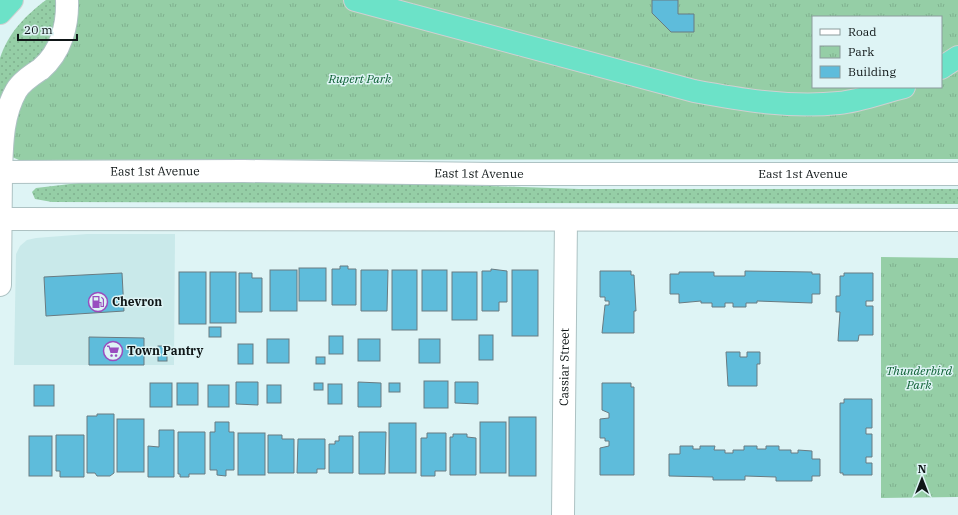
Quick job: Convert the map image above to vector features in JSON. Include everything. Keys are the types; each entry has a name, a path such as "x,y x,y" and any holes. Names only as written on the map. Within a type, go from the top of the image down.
{"highway":[{"path":"0,13 12,0"},
{"path":"355,0 694,91 742,100 790,105 840,103 900,88"},
{"path":"942,67 958,57"}],"main road":[{"path":"0,285 1,172 4,124 8,106 17,89 53,57 63,35 68,10 67,0"},
{"name":"East 1st Avenue","path":"1,172 244,171 494,174 958,174"},
{"path":"1,219 958,220"},
{"name":"Cassiar Street","path":"562,515 566,220"}],"shaded area":[{"path":"87,234 175,234 174,365 14,365 16,254 20,246 27,240 36,238"}],"green space":[{"path":"46,0 57,0 57,21 52,40 0,105 0,58 3,49 18,25"},
{"name":"Rupert Park","path":"75,0 958,0 958,159 19,160 12,157 13,117"},
{"path":"104,180 404,183 579,189 958,189 958,204 52,202 35,199 32,192 36,188"},
{"name":"Thunderbird Park","path":"881,257 958,258 958,497 881,498"}],"building":[{"path":"652,0 678,0 678,14 694,14 694,32 671,32 652,13"},
{"path":"340,266 348,266 348,269 356,269 356,305 332,305 332,269 340,269"},
{"path":"299,268 326,268 326,301 299,301"},
{"path":"491,269 507,271 507,302 499,302 499,311 482,311 482,271 491,271"},
{"path":"270,270 297,270 297,311 270,311"},
{"path":"361,270 388,270 387,311 361,311"},
{"path":"392,270 417,270 417,330 392,330"},
{"path":"422,270 447,270 447,311 422,311"},
{"path":"512,270 538,270 538,336 512,336"},
{"path":"600,271 631,271 631,275 634,275 636,311 634,311 634,333 602,333 605,305 609,305 609,301 605,301 605,297 600,297"},
{"path":"745,271 812,272 812,274 820,274 820,294 812,294 812,303 757,301 757,303 746,303 746,307 733,307 733,303 725,303 725,307 712,307 712,303 701,303 701,301 679,303 679,294 670,294 670,274 679,274 679,272 714,272 714,276 745,276"},
{"path":"179,272 206,272 206,324 179,324"},
{"path":"210,272 236,272 236,323 210,323"},
{"path":"452,272 477,272 477,320 452,320"},
{"path":"122,273 124,311 46,316 44,277"},
{"path":"239,273 252,273 252,278 262,278 262,312 239,312"},
{"path":"844,273 873,273 873,301 866,301 866,306 873,306 873,335 859,335 858,341 838,341 840,312 836,312 836,296 840,296 840,276 844,276"},
{"path":"209,327 221,327 221,337 209,337"},
{"path":"479,335 493,335 493,360 479,360"},
{"path":"329,336 343,336 343,354 329,354"},
{"path":"89,337 144,338 144,365 89,365"},
{"path":"267,339 289,339 289,363 267,363"},
{"path":"358,339 380,339 380,361 358,361"},
{"path":"419,339 440,339 440,363 419,363"},
{"path":"238,344 253,344 253,364 238,364"},
{"path":"158,346 167,346 167,361 158,361"},
{"path":"726,352 740,352 740,357 747,357 747,352 760,352 760,364 757,364 757,386 728,386"},
{"path":"316,357 325,357 325,364 316,364"},
{"path":"424,381 448,381 448,408 424,408"},
{"path":"236,382 258,382 258,405 236,404"},
{"path":"358,382 381,383 381,407 358,407"},
{"path":"455,382 478,382 478,404 455,403"},
{"path":"150,383 172,383 172,407 150,407"},
{"path":"177,383 198,383 198,405 177,405"},
{"path":"314,383 323,383 323,390 314,390"},
{"path":"389,383 400,383 400,392 389,392"},
{"path":"602,383 631,383 631,387 634,387 634,475 600,475 600,448 609,446 609,441 605,441 605,438 600,438 600,419 609,418 609,413 602,410"},
{"path":"328,384 342,384 342,404 328,404"},
{"path":"34,385 54,385 54,406 34,406"},
{"path":"208,385 229,385 229,407 208,407"},
{"path":"267,385 281,385 281,403 267,403"},
{"path":"844,399 872,399 872,428 866,428 866,434 872,434 872,457 866,457 866,463 872,463 872,475 843,475 843,473 840,473 840,403 844,403"},
{"path":"97,414 114,414 114,473 110,476 97,476 95,473 87,473 87,416 97,416"},
{"path":"509,417 536,417 536,476 509,476"},
{"path":"117,419 144,419 144,472 117,472"},
{"path":"215,422 229,422 229,432 234,432 234,470 226,470 226,476 217,475 217,470 210,470 210,432 215,432"},
{"path":"480,422 506,422 506,473 480,473"},
{"path":"389,423 416,423 416,473 389,473"},
{"path":"159,430 174,430 174,477 148,477 148,446 159,447"},
{"path":"178,432 205,432 205,474 189,474 189,477 180,477 180,474 178,474"},
{"path":"359,432 386,432 385,474 359,474"},
{"path":"238,433 265,433 265,475 238,475"},
{"path":"427,433 446,433 446,471 435,471 435,476 421,476 421,438 427,438"},
{"path":"453,434 467,434 467,437 476,438 476,475 450,475 450,437 453,437"},
{"path":"56,435 84,435 84,477 60,477 60,471 56,471"},
{"path":"268,435 282,435 282,439 294,439 294,473 268,473"},
{"path":"29,436 52,436 52,476 29,476"},
{"path":"339,436 353,436 353,473 329,473 329,444 335,444 335,441 339,441"},
{"path":"298,439 325,439 325,469 317,469 317,473 297,473"},
{"path":"680,446 693,446 693,449 700,449 700,446 715,446 714,450 725,450 725,453 733,453 733,450 744,450 744,446 757,446 757,449 766,449 766,446 779,446 779,450 791,450 791,453 798,453 798,450 812,451 812,459 820,459 820,476 812,476 812,481 776,481 776,477 745,476 745,480 713,480 713,477 669,476 669,454 680,454"}],"place":[{"name":"Chevron","path":"98,302"},
{"name":"Town Pantry","path":"113,351"}]}
